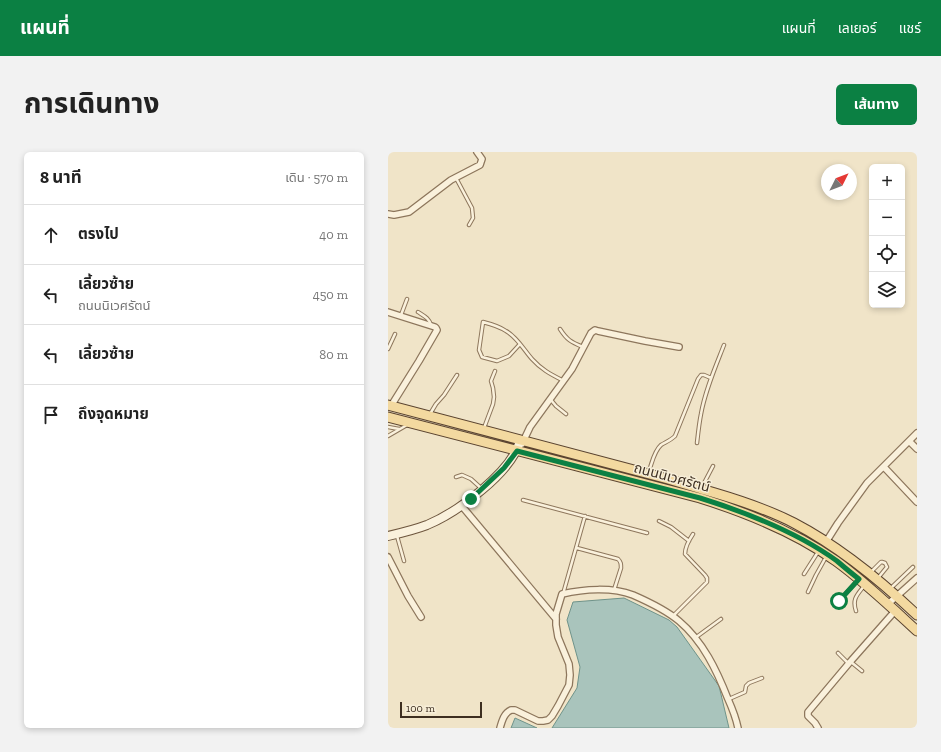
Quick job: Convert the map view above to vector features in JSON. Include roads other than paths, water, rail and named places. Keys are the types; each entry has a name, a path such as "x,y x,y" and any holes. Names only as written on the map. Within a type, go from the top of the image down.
{"main road":[{"name":"ถนนนิเวศรัตน์","path":"389,406 648,474 764,509 795,524 845,554 873,576 917,615"},
{"name":"ถนนนิเวศรัตน์","path":"388,417 675,492 725,506 766,522 791,534 837,561 862,581 917,631"}],"street":[{"path":"388,214 394,215 409,212 451,180 480,165 482,159 477,152"},
{"path":"388,312 432,326 437,330 419,361 389,406"},
{"path":"392,535 426,525 447,515 471,499 504,468 518,451 530,427 572,370 591,332 595,330 679,347"},
{"path":"826,542 867,483 917,434"},
{"path":"909,441 917,449"},
{"path":"884,467 917,502"},
{"path":"461,505 556,619"},
{"path":"388,557 421,617"},
{"path":"888,604 893,593 917,578"},
{"path":"500,728 505,715 511,710 538,721 548,720 552,716 567,690 570,681 569,664 558,637 556,619 562,594 593,590 627,592 633,594 681,622 695,638 715,668 738,728"},
{"path":"818,728 808,716 808,712 895,611"}],"lane":[{"path":"455,178 472,208 472,218 469,225"},
{"path":"400,316 407,299"},
{"path":"418,312 430,321 432,326"},
{"path":"520,344 509,356 497,361 482,357 479,350 483,322 507,331 520,344 533,360 548,373 564,381"},
{"path":"560,329 570,342 583,347"},
{"path":"388,349 395,334"},
{"path":"697,443 701,415 711,378 724,345"},
{"path":"483,431 493,404 494,397 491,381 495,371"},
{"path":"429,416 457,375"},
{"path":"648,474 653,458 659,448 673,438 698,378 701,375 704,375 711,378"},
{"path":"551,400 566,414"},
{"path":"388,436 411,423"},
{"path":"388,427 400,429"},
{"path":"701,489 713,466"},
{"path":"456,478 462,475 470,479 482,489"},
{"path":"523,500 648,533"},
{"path":"562,594 586,516"},
{"path":"658,520 671,527 689,541"},
{"path":"673,616 707,582 705,575 685,554 693,534"},
{"path":"392,535 404,561"},
{"path":"577,548 620,561 621,568 614,591"},
{"path":"804,574 823,553"},
{"path":"808,592 816,575 823,553"},
{"path":"881,562 884,562 887,567 873,576 881,562"},
{"path":"893,593 913,567"},
{"path":"839,601 862,581"},
{"path":"856,610 854,603 862,581"},
{"path":"695,638 721,619"},
{"path":"838,653 849,663 862,671"},
{"path":"728,700 745,692 746,686 749,683 762,678"}],"water":[{"path":"624,598 669,620 677,627 719,686 729,728 552,728 577,688 580,667 567,620 573,602"},
{"path":"515,718 537,728 511,728"}]}
